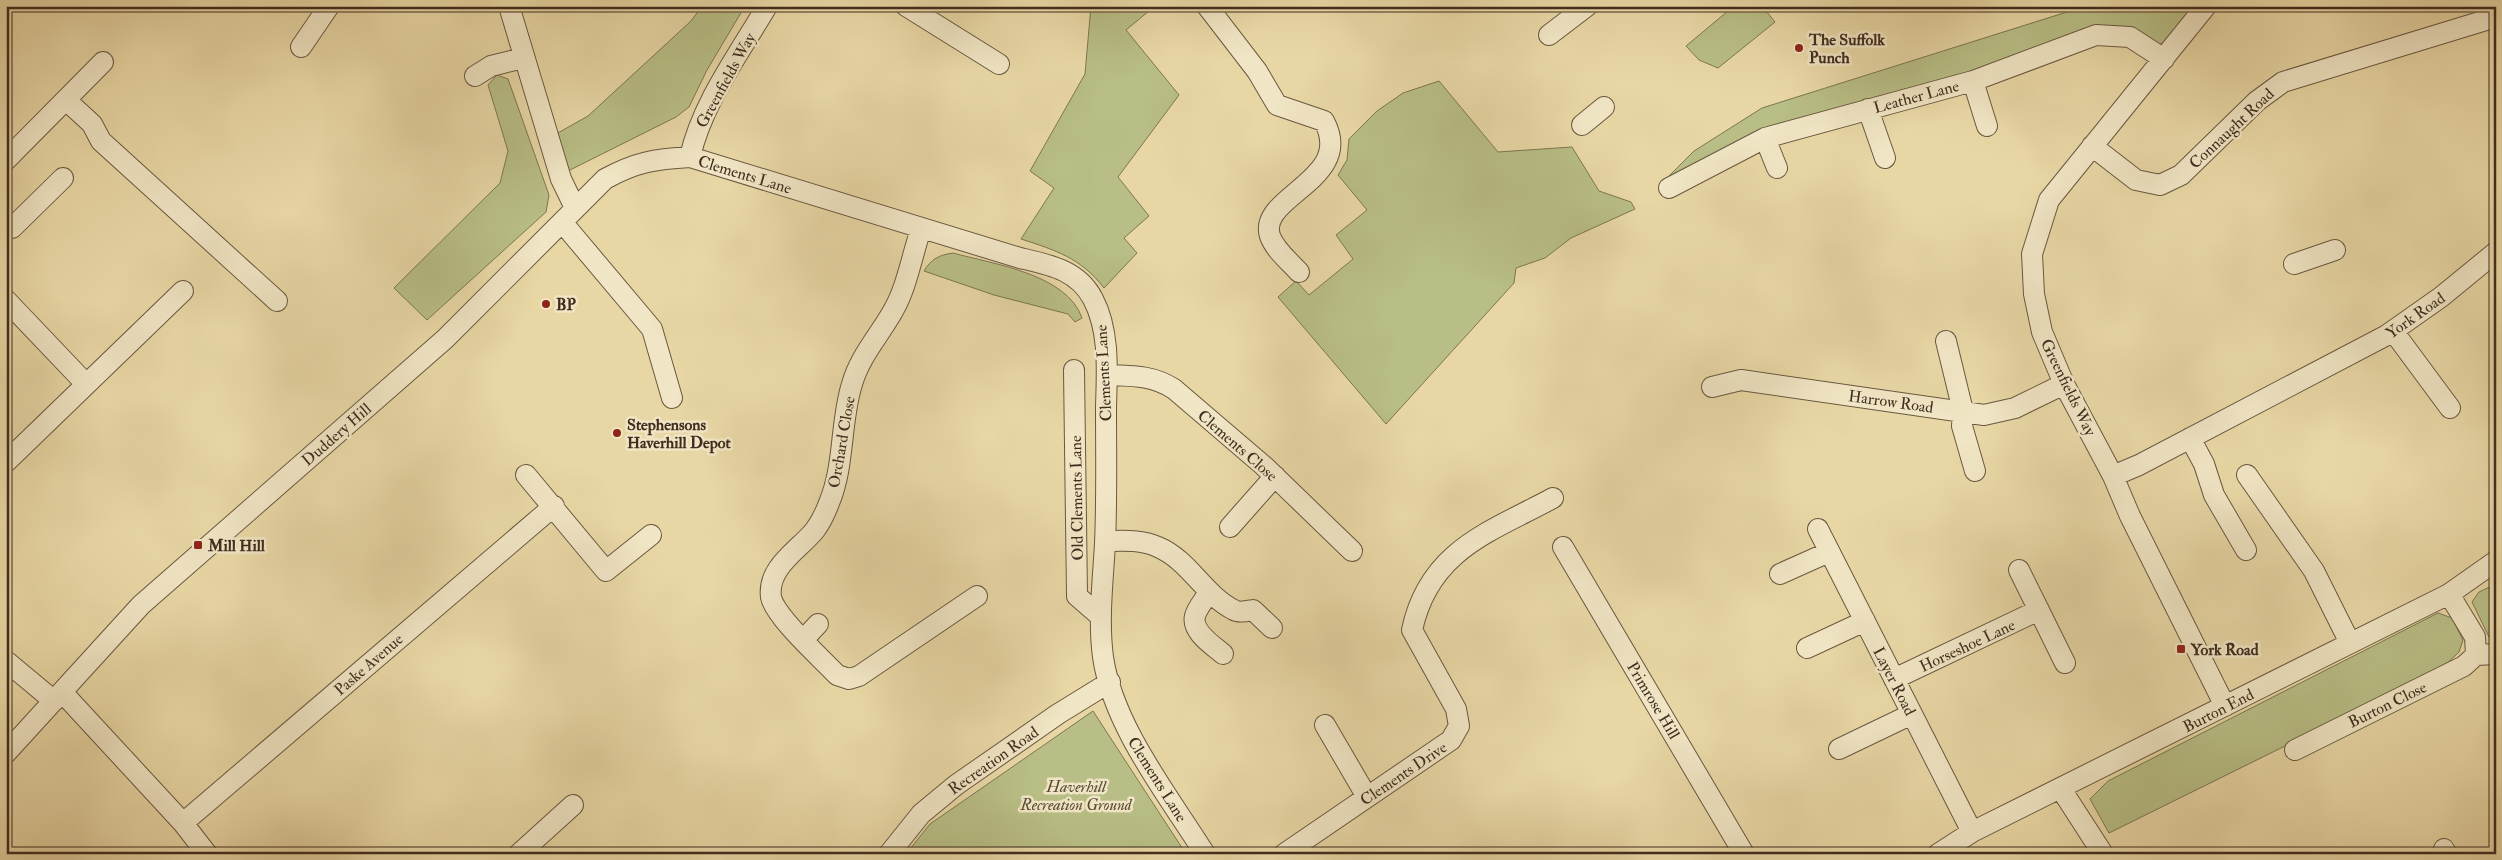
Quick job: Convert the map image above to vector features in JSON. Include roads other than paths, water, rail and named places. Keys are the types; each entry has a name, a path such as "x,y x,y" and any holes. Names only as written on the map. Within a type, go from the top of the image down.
{"street":[{"path":"301,47 329,6"},
{"path":"509,6 523,58 561,179 568,215 652,329 672,398"},
{"name":"Greenfields Way","path":"690,157 695,135 722,83 768,6"},
{"path":"906,6 999,64"},
{"path":"1207,6 1257,71 1277,105 1324,121 1332,140 1325,166 1276,212 1270,223 1270,234 1277,248 1299,272"},
{"name":"Greenfields Way","path":"2206,6 2049,200 2032,254 2034,294 2042,332 2064,384 2113,476 2130,516 2225,706"},
{"path":"1549,35 1575,10"},
{"name":"Connaught Road","path":"2092,146 2136,180 2160,185 2181,174 2207,152 2257,101 2283,82 2496,17"},
{"name":"Leather Lane","path":"1669,188 1766,138 1973,81 2096,35 2130,37 2164,59"},
{"path":"475,76 491,66 523,58"},
{"path":"6,160 103,62"},
{"path":"1973,81 1987,126"},
{"path":"66,100 92,124 102,141 277,301"},
{"path":"1582,125 1604,107"},
{"path":"1868,109 1885,158"},
{"path":"1766,138 1777,168"},
{"name":"Duddery Hill","path":"6,754 140,605 445,339 606,179 630,166 661,159 690,157"},
{"name":"Clements Lane","path":"690,157 1020,258 1062,268 1093,298 1104,325 1106,375 1105,541 1100,616 1103,658 1127,730 1205,854"},
{"path":"8,228 63,178"},
{"name":"Orchard Close","path":"921,228 894,310 862,358 852,383 843,418 837,476 830,502 816,529 778,569 770,584 771,598 777,612 836,675 849,679 859,676 977,596"},
{"path":"2294,264 2335,250"},
{"name":"York Road","path":"2113,476 2190,438 2393,331 2441,297 2496,252"},
{"path":"6,462 183,292"},
{"path":"6,300 86,384"},
{"path":"2393,331 2450,408"},
{"path":"1946,341 1963,411 1962,426 1975,471"},
{"name":"Old Clements Lane","path":"1074,370 1077,596 1100,616"},
{"name":"Clements Close","path":"1106,375 1149,377 1160,380 1174,389 1275,476 1352,551"},
{"name":"Harrow Road","path":"1712,387 1741,380 1992,414 2015,408 2064,384"},
{"path":"2190,438 2204,464 2214,495 2246,550"},
{"path":"526,475 554,506 606,571 651,535"},
{"path":"2247,475 2314,571 2350,643"},
{"path":"1230,527 1275,476"},
{"name":"Clements Drive","path":"1284,854 1451,740 1459,726 1456,709 1412,630 1416,611 1428,586 1457,551 1478,537 1553,498"},
{"name":"Paske Avenue","path":"183,823 554,506"},
{"name":"Layer Road","path":"1818,529 1972,832"},
{"path":"1105,541 1141,541 1159,547 1184,564 1214,595 1236,611 1253,610 1272,628"},
{"name":"Primrose Hill","path":"1563,547 1744,854"},
{"path":"1780,574 1829,552"},
{"name":"Burton End","path":"1938,854 1972,832 2449,594 2496,561"},
{"path":"2019,570 2065,663"},
{"name":"Burton Close","path":"2295,750 2486,654 2449,594"},
{"path":"1214,595 1194,617 1195,625 1200,634 1223,654"},
{"name":"Horseshoe Lane","path":"1894,679 2039,610"},
{"path":"1807,648 1865,621"},
{"path":"803,640 818,624"},
{"path":"6,661 58,697 183,823 207,854"},
{"name":"Recreation Road","path":"889,854 921,814 956,785 1058,714 1110,682"},
{"path":"1839,749 1912,714"},
{"path":"1325,725 1367,797"},
{"path":"2061,789 2103,854"},
{"path":"519,854 573,805"}],"place":[{"name":"The Suffolk Punch","path":"1799,48"},
{"name":"BP","path":"546,304"},
{"name":"Stephensons Haverhill Depot","path":"617,433"},
{"name":"Mill Hill","path":"198,545"},
{"name":"York Road","path":"2181,649"}],"park label":[{"name":"Haverhill Recreation Ground","path":"1076,795"}]}
